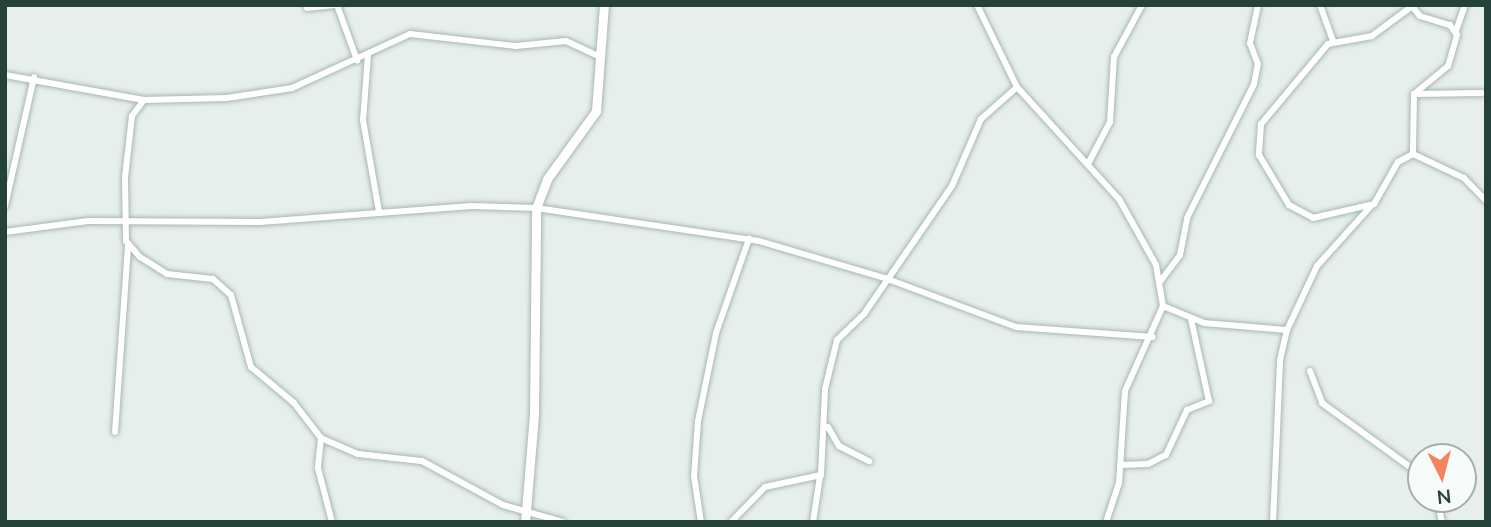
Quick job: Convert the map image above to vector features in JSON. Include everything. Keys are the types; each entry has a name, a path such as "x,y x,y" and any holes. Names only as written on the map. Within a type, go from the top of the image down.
{"main road":[{"path":"525,518 534,414 536,208 547,179 596,111 598,56 604,5"}],"street":[{"path":"307,8 337,5 357,60"},
{"path":"977,5 1017,87 1052,131 1089,162 1146,240 1159,283 1163,306 1153,337 1125,391 1120,465 1106,522"},
{"path":"1089,162 1110,122 1114,57 1142,5"},
{"path":"1159,283 1180,256 1188,218 1251,92 1258,69 1250,43 1258,5"},
{"path":"1320,5 1333,41"},
{"path":"1413,153 1414,94 1448,66 1465,5"},
{"path":"1372,205 1329,218 1299,214 1259,155 1261,124 1333,41 1372,36 1411,6 1456,32"},
{"path":"5,75 34,77 144,100 277,92 417,34 516,46 566,41 598,56"},
{"path":"368,55 363,120 379,212"},
{"path":"5,206 34,77"},
{"path":"813,522 827,425 825,388 837,340 864,314 885,278 958,175 981,119 1017,87"},
{"path":"1414,94 1482,93"},
{"path":"115,432 128,245 124,220 132,116 144,100"},
{"path":"1273,522 1280,360 1287,330 1317,266 1372,205 1398,162 1413,153"},
{"path":"1413,153 1464,178 1486,201"},
{"path":"5,232 124,220 260,222 379,212 536,208 749,239 885,278 1007,325 1153,337"},
{"path":"701,522 694,476 698,421 716,333 749,239"},
{"path":"128,245 163,273 214,279 231,295 251,367 294,403 321,438 358,454 429,463 525,518 564,522"},
{"path":"1163,306 1191,319 1287,330"},
{"path":"1120,465 1148,464 1166,455 1187,410 1209,401 1191,319"},
{"path":"1310,371 1322,403 1407,465"},
{"path":"827,425 839,446 869,461"},
{"path":"321,438 318,468 332,522"},
{"path":"731,522 765,487 821,475"}]}
